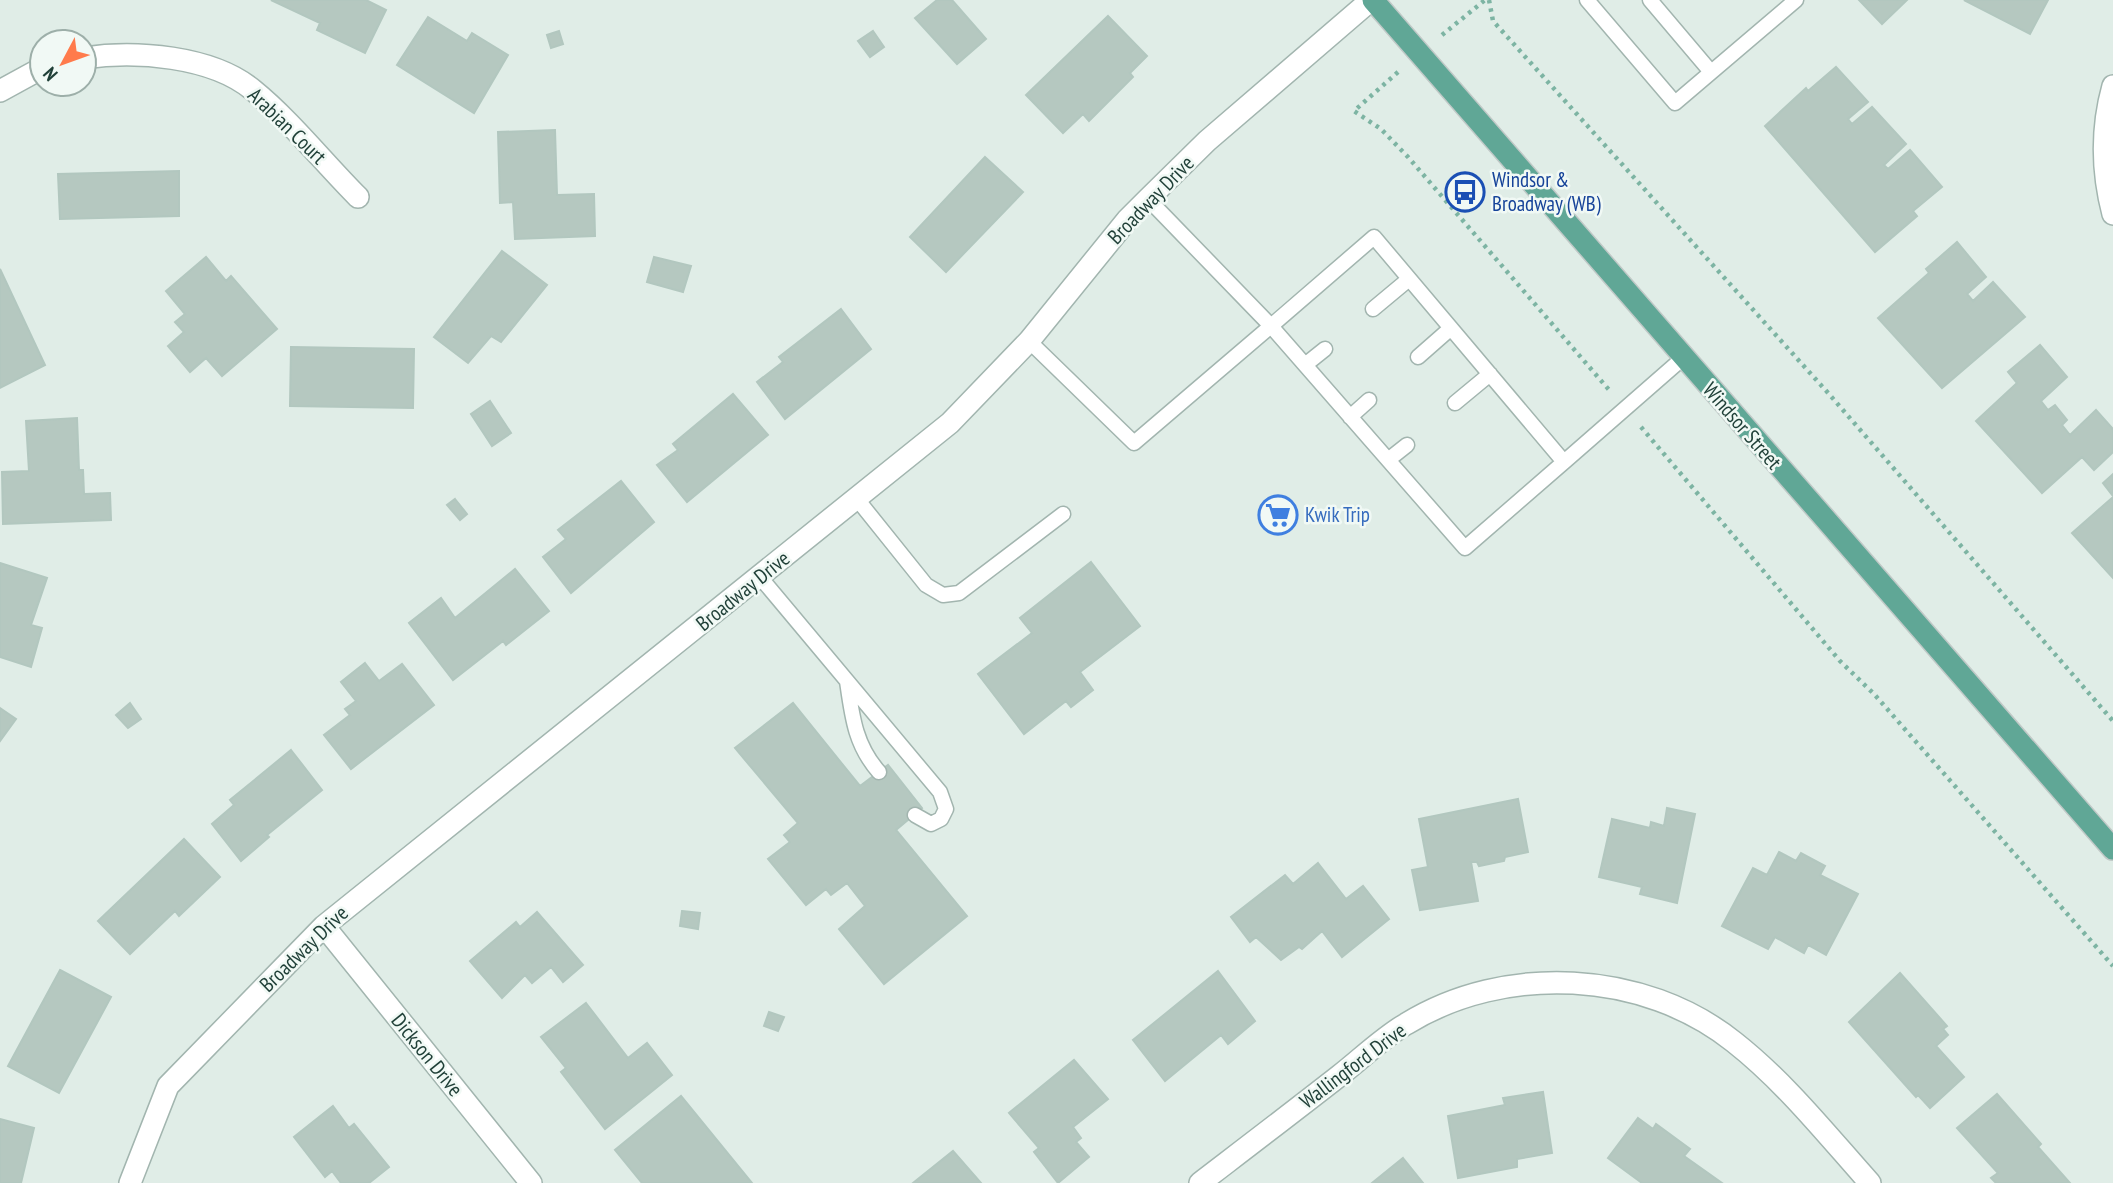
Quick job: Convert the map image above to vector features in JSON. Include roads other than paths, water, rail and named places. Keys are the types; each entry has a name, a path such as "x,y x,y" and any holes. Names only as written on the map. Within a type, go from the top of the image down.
{"main road":[{"name":"Windsor Street","path":"1372,0 2113,849"}],"street":[{"name":"Broadway Drive","path":"130,1183 168,1086 324,926 950,423 988,387 1029,341 1148,199 1207,141 1372,0"},
{"name":"Arabian Court","path":"98,57 154,55 199,62 252,88 358,197"},
{"path":"0,91 28,76"},
{"path":"2113,86 2104,142 2105,183 2113,214"},
{"name":"Dickson Drive","path":"324,926 531,1183"},
{"name":"Wallingford Drive","path":"1200,1183 1406,1024 1450,1003 1508,987 1582,982 1640,992 1683,1008 1734,1041 1775,1079 1870,1183"}],"lane":[{"path":"1587,0 1675,103 1796,0"},
{"path":"1650,0 1711,72"},
{"path":"1148,199 1271,326 1465,548 1683,358"},
{"path":"1029,341 1133,443 1374,237 1564,462"},
{"path":"1373,309 1409,279"},
{"path":"1418,358 1451,328"},
{"path":"1305,366 1325,349"},
{"path":"1455,403 1490,373"},
{"path":"1350,416 1369,400"},
{"path":"1388,460 1407,444"},
{"path":"857,499 926,584 943,595 959,593 1063,514"},
{"path":"760,577 940,792 946,809 941,819 931,824 915,815"},
{"path":"847,679 855,735 868,760 879,772"}],"place":[{"name":"Windsor & Broadway (WB)","path":"1465,192"},
{"name":"Kwik Trip","path":"1278,515"}]}
